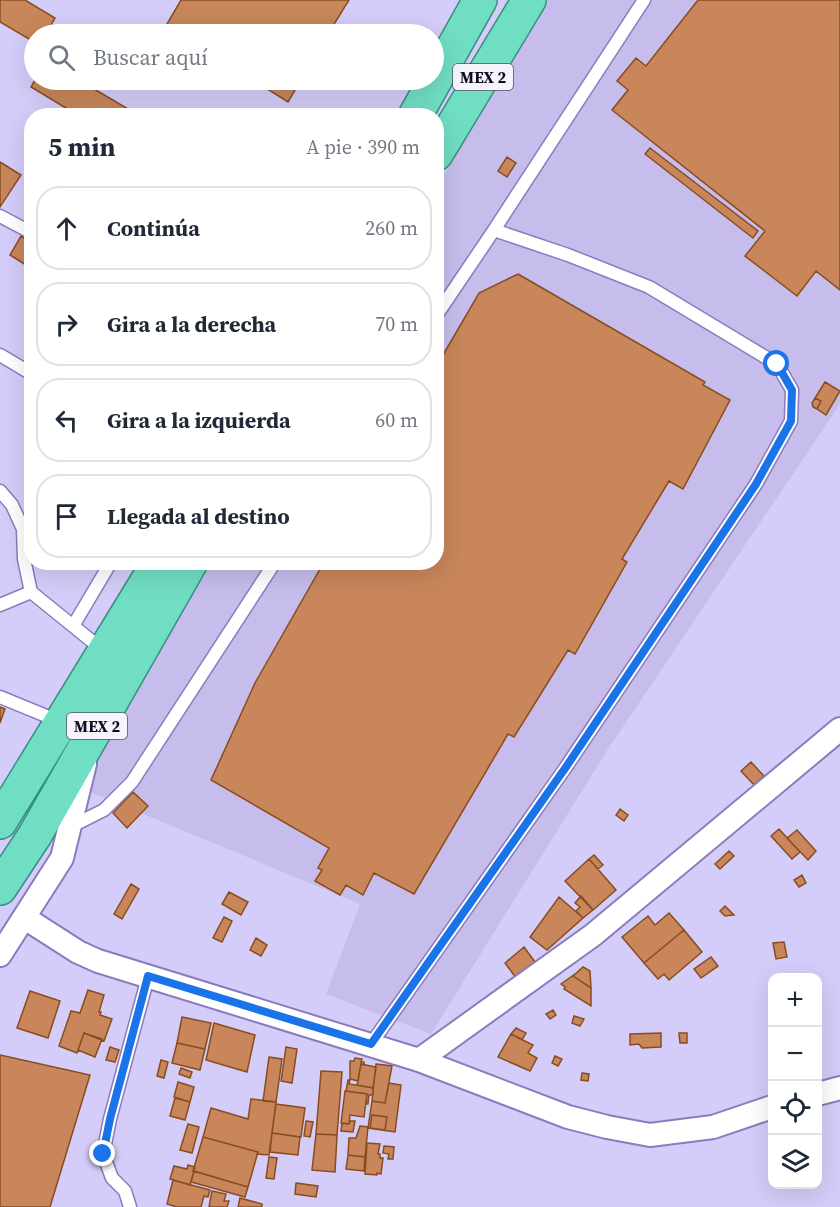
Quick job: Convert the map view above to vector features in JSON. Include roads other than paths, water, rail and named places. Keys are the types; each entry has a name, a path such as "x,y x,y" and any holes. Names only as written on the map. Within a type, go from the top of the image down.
{"highway":[{"name":"MEX 2","path":"444,64 480,0"},
{"name":"MEX 2","path":"444,141 529,0"},
{"name":"MEX 2","path":"419,108 430,90"},
{"name":"MEX 2","path":"1,883 34,835 105,652 154,570"},
{"name":"MEX 2","path":"0,822 76,729 185,570"}],"street":[{"path":"0,955 62,858 70,827 76,729"},
{"path":"419,1060 593,935 840,729"},
{"path":"25,918 78,952 98,961 371,1044 567,1117 650,1135 713,1127 768,1108"},
{"path":"822,1093 840,1088"}],"lane":[{"path":"444,304 644,0"},
{"path":"0,216 24,229"},
{"path":"371,1044 579,748 756,484 791,421 792,390 777,364 649,287 494,230"},
{"path":"0,355 24,369"},
{"path":"0,491 12,505 23,529 24,559"},
{"path":"26,570 31,592 105,652"},
{"path":"73,626 106,570"},
{"path":"70,827 104,810 132,782 270,570"},
{"path":"0,605 31,592"},
{"path":"0,697 76,729"},
{"path":"130,1207 126,1191 112,1178 103,1154 148,976"}]}
